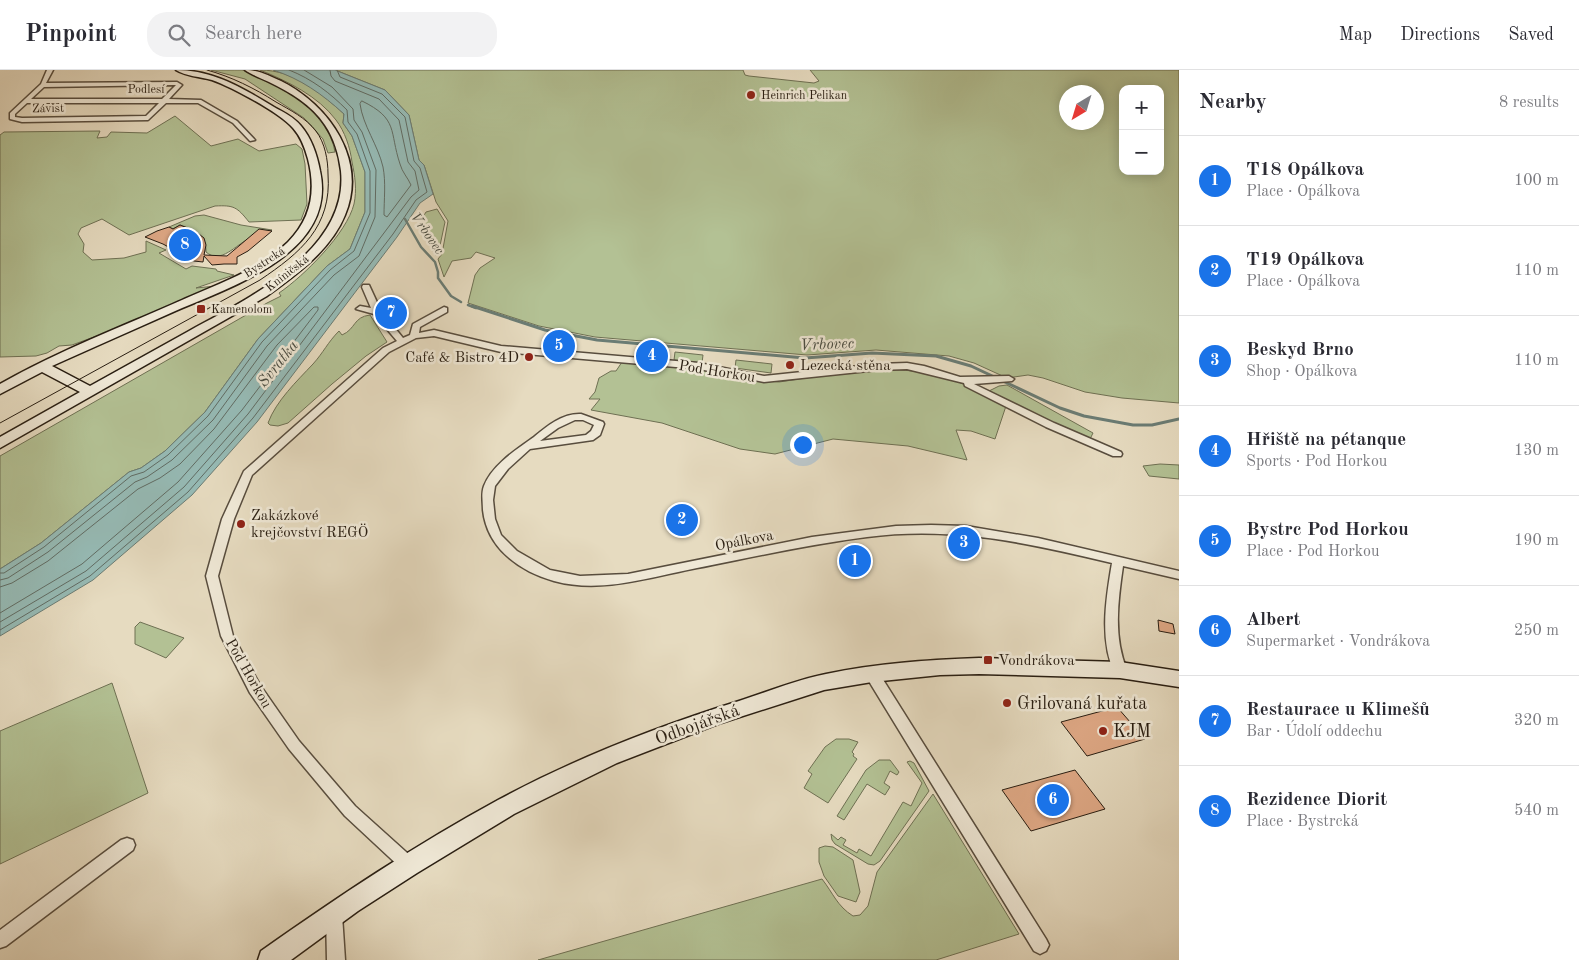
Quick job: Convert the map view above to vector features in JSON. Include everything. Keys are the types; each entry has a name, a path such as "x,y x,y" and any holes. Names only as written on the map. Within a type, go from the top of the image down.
{"street":[{"name":"Závist","path":"50,70 43,84 27,102 12,114 12,118 22,120 148,118 165,100"},
{"name":"Bystrcká","path":"0,390 42,366 243,277 274,258 298,238 312,215 318,198 317,182 314,164 298,128 287,118 233,84 210,76 180,70"},
{"name":"Kníničská","path":"0,443 234,310 276,284 303,263 323,243 336,224 344,206 347,181 339,139 329,121 313,105 294,91 249,70"},
{"path":"43,84 179,85 165,100"},
{"name":"Podlesí","path":"27,102 165,100 203,103 235,122 252,140"},
{"path":"366,287 376,312 407,338"},
{"path":"360,309 376,312"},
{"name":"Pod Horkou","path":"407,338 416,326 444,310"},
{"name":"Pod Horkou","path":"409,865 350,811 294,744 255,689 227,636 212,576 228,519 248,473 386,350 407,338 434,333 501,349 699,366 764,378 878,367 906,366 921,368 959,380 989,393 1050,425 1117,454"},
{"path":"42,366 67,381 91,392"},
{"name":"Pod Horkou","path":"959,380 1008,379"},
{"name":"Opálkova","path":"530,446 589,438 596,433 599,424 586,417 560,422 498,471 490,485 488,503 491,527 507,550 518,559 563,578 591,581 622,579 671,568 800,545 894,530 928,527 983,533 1118,561 1179,576"},
{"path":"1118,561 1111,608 1115,658 1120,670"},
{"name":"Odbojářská","path":"270,960 409,865 506,807 610,756 741,708 824,682 872,674 940,667 979,666 1120,670 1179,679"},
{"path":"872,674 1040,945"},
{"path":"0,940 127,845"},
{"path":"334,915 336,960"}],"green space":[{"path":"211,70 242,70 256,74 286,89 312,111 323,124 331,138 335,152 328,153 323,139 304,118 245,79"},
{"path":"260,70 272,71 295,78 316,90 344,114 343,123 352,136 365,172 365,212 350,249 327,266 258,339 205,412 165,451 141,468 129,472 41,543 0,569 0,456 281,296 279,293 300,276 323,253 343,228 350,215 355,199 355,178 348,145 336,120 329,111 311,97 291,84"},
{"path":"335,70 743,70 745,75 749,76 814,83 819,81 810,70 1179,70 1179,403 1122,398 1085,392 1028,375 1007,378 974,363 949,356 876,350 807,355 595,337 539,326 468,303 475,275 480,268 495,258 476,252 471,258 452,261 444,277 438,259 442,254 448,221 436,202 424,165 419,160 409,115 385,90"},
{"path":"175,116 211,146 238,139 259,151 296,144 302,149 305,164 307,204 301,220 249,222 235,208 215,206 129,235 102,219 81,228 78,234 84,244 83,252 92,260 124,258 146,252 146,241 166,250 159,253 186,269 192,266 216,269 217,271 234,275 196,288 216,286 124,326 72,345 59,346 47,353 36,356 0,357 0,135 4,132 100,131 97,138 107,137 111,132 147,133"},
{"path":"437,209 445,222 438,255 435,255 420,222 426,212"},
{"path":"204,215 241,225 272,230 249,239 223,255 212,255 206,252 206,246 202,237 195,231 180,225 173,229 169,227 195,216"},
{"path":"370,315 387,342 366,356 288,423 278,426 270,425 268,423 276,407 294,384 317,360 335,335 339,331 342,335 350,330 360,318"},
{"path":"675,352 703,355 702,363 674,360"},
{"path":"736,360 772,364 771,373 735,368"},
{"path":"622,362 703,370 731,375 731,377 779,382 863,371 905,370 947,378 1006,406 995,439 971,431 956,430 967,460 908,446 833,439 775,454 740,449 662,423 591,410 600,399 589,399 595,392 599,378 611,371 616,371"},
{"path":"1007,385 1093,433 1089,441 989,391 999,386"},
{"path":"1160,464 1179,465 1179,479 1149,476 1143,466"},
{"path":"140,622 184,638 166,658 135,644 135,627"},
{"path":"112,683 148,793 0,864 0,731"},
{"path":"836,739 849,739 858,742 852,752 853,756 857,759 828,803 804,788 812,774 808,771 825,747"},
{"path":"879,760 890,760 899,772 897,775 890,771 884,783 890,787 885,795 867,784 844,820 837,816 866,770"},
{"path":"907,762 914,763 929,791 880,861 874,865 868,864 835,844 831,834 838,840 841,837 846,840 843,845 857,853 859,849 871,856 903,802 911,806 922,783"},
{"path":"933,794 1019,934 936,960 538,960 822,879 843,908 853,916 860,915 868,906 877,872"},
{"path":"825,846 833,847 853,860 860,892 856,902 838,896 824,876 819,862 819,848"}],"water":[{"name":"Svratka","path":"273,70 335,70 385,90 409,115 419,160 424,165 433,194 420,203 397,237 257,422 192,495 93,580 0,636 0,569 41,543 129,472 141,468 165,451 205,412 258,339 327,266 350,249 365,212 365,172 352,136 343,123 344,114 311,88"}],"building":[{"path":"180,225 195,231 204,238 206,245 204,255 227,256 259,229 272,231 248,251 237,257 237,264 212,265 204,256 203,262 194,261 163,244 145,237 157,231 169,227 173,229"},
{"path":"852,555 862,559 859,568 846,563"},
{"path":"1158,620 1173,624 1175,634 1159,631"},
{"name":"KJM","path":"1117,707 1145,739 1087,756 1061,722"},
{"path":"1075,770 1105,809 1031,831 1002,790"}],"waterway":[{"name":"Vrbovec","path":"405,219 421,247 435,262 438,278 451,296 461,302"},
{"name":"Vrbovec","path":"468,305 476,308"},
{"name":"Vrbovec","path":"472,306 545,330 597,340 805,358 872,353 936,356 971,366 1060,408 1084,416 1133,425 1152,425 1179,419"}],"tram line":[{"path":"0,423 260,280 300,249 319,224 325,209 328,193 328,169 324,146 316,131 298,115 259,92 207,70"}],"place":[{"name":"Heinrich Pelikan","path":"751,95"},
{"name":"Rezidence Diorit","path":"185,245"},
{"name":"Kamenolom","path":"201,309"},
{"name":"Restaurace u Klimešů","path":"391,313"},
{"name":"Bystrc Pod Horkou","path":"559,346"},
{"name":"Hřiště na pétanque","path":"652,356"},
{"name":"Café & Bistro 4D","path":"529,357"},
{"name":"Lezecká stěna","path":"790,365"},
{"name":"T19 Opálkova","path":"682,520"},
{"name":"Zakázkové krejčovství REGÖ","path":"241,524"},
{"name":"Beskyd Brno","path":"964,543"},
{"name":"T18 Opálkova","path":"855,561"},
{"name":"Vondrákova","path":"988,660"},
{"name":"Grilovaná kuřata","path":"1007,703"},
{"name":"KJM","path":"1103,731"},
{"name":"Albert","path":"1053,800"}]}
